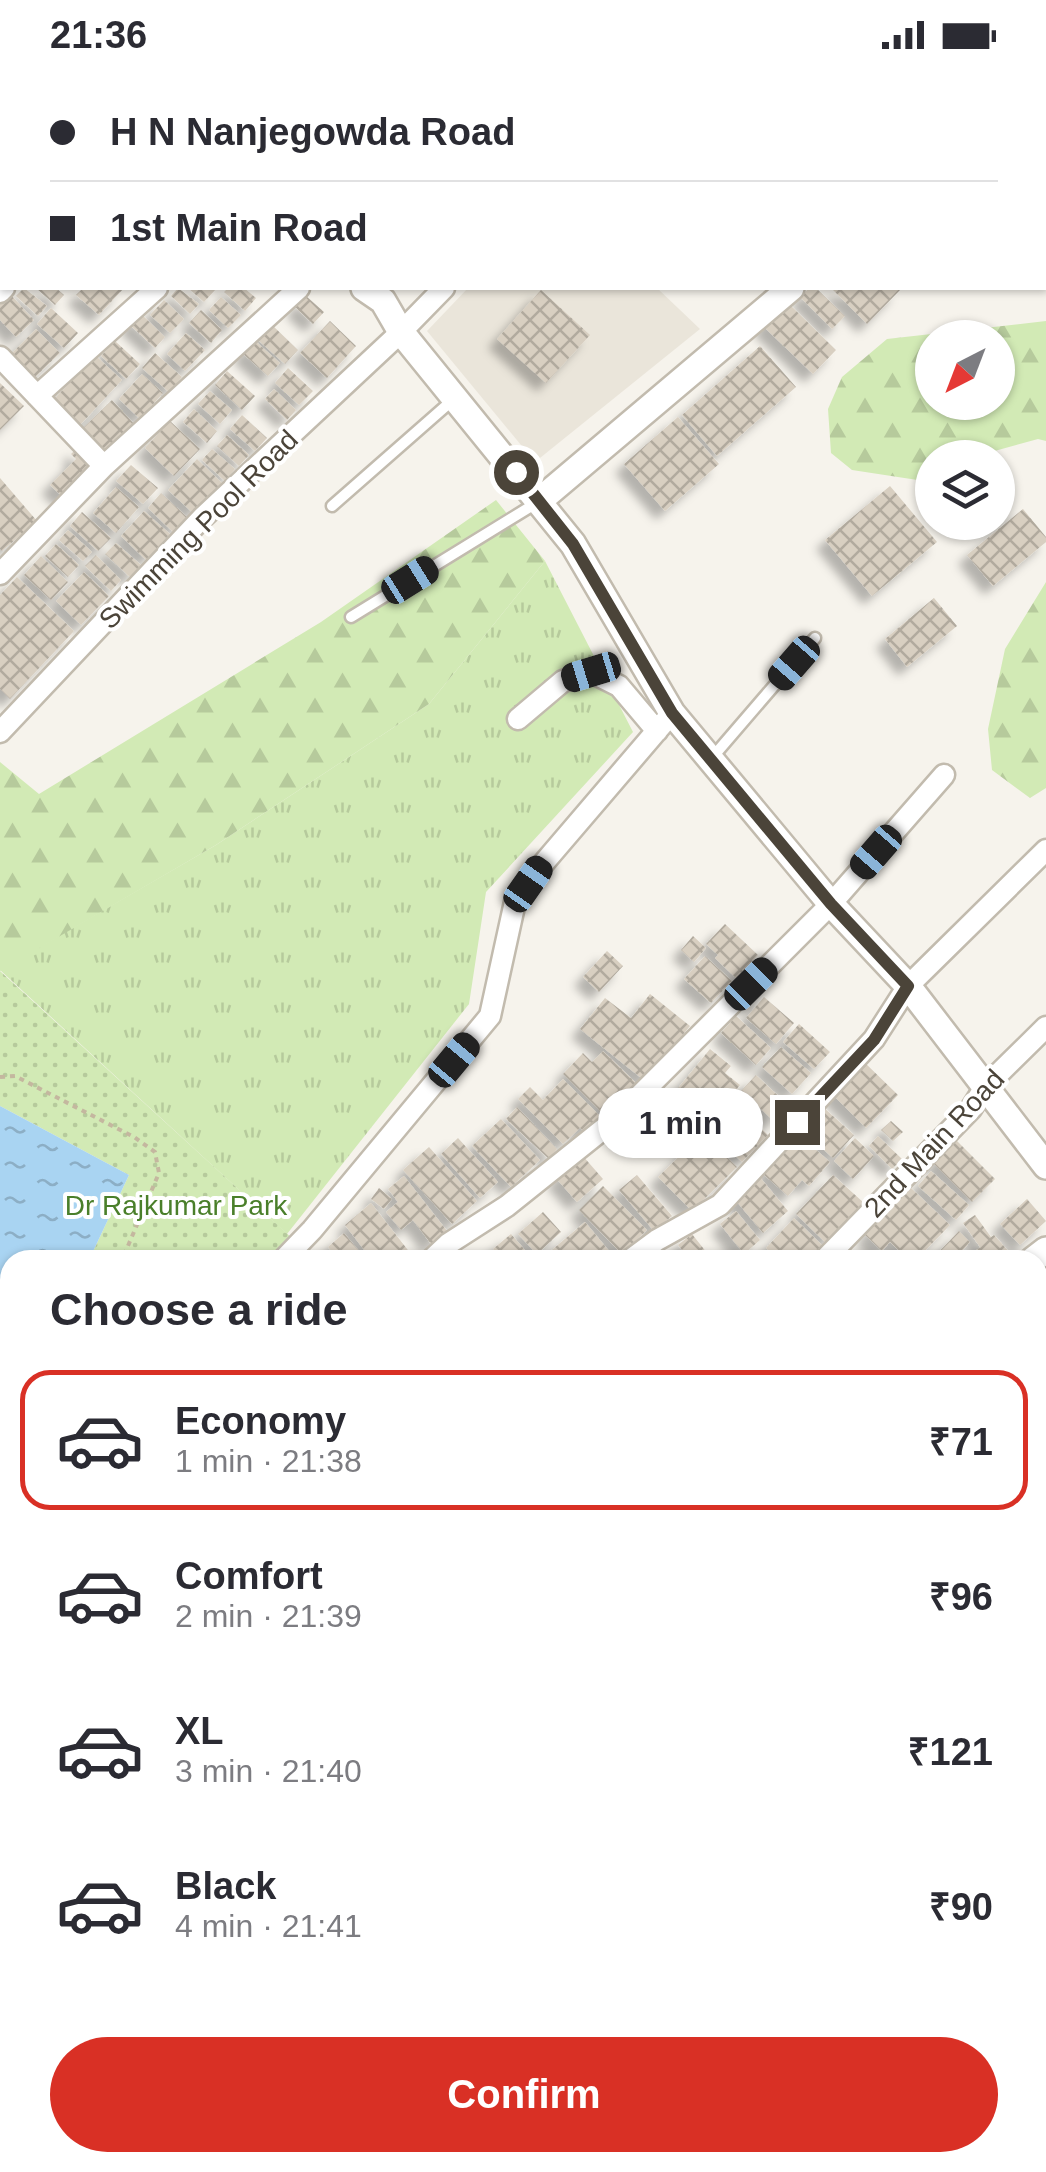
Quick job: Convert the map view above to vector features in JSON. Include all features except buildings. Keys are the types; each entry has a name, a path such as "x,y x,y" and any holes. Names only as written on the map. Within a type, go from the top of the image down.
{"street":[{"path":"38,396 155,290"},
{"path":"0,574 104,466 296,290"},
{"path":"367,290 383,301 401,332 573,544 664,722"},
{"name":"Swimming Pool Road","path":"3,721 202,518 442,290"},
{"path":"539,501 789,290"},
{"path":"0,357 104,466"},
{"path":"518,720 563,681 591,672 619,686 711,760 831,904 908,986 1046,1166"},
{"path":"293,1250 490,1016 515,902 542,864 664,722"},
{"path":"441,1250 507,1206 617,1118 831,904 944,775"},
{"path":"644,1250 720,1205 874,1040 908,986 1046,850"},
{"name":"2nd Main Road","path":"834,1250 1046,1027"}],"lane":[{"path":"332,506 456,398"},
{"path":"351,616 539,501"},
{"path":"711,760 815,638"}],"path":[{"path":"0,1076 15,1076 134,1136 155,1152 159,1172 126,1250"}],"shaded area":[{"path":"466,290 659,290 700,329 535,462 427,331"}],"green space":[{"path":"1046,321 1046,441 1038,439 1015,445 1015,440 915,440 915,480 852,470 831,453 828,409 842,377 887,339 915,336 915,420 1015,420 1015,325"},
{"path":"496,500 545,561 429,704 216,845 0,971 0,762 39,794 321,622"},
{"path":"545,561 633,732 486,892 469,1004 287,1234 0,970 216,845 429,704"},
{"path":"1046,582 1046,788 1030,798 992,770 988,729 1005,649"},
{"name":"Dr Rajkumar Park","path":"0,971 305,1250 94,1250 129,1175 0,1106"}],"water":[{"path":"0,1106 129,1175 94,1250 0,1250"}],"route":[{"path":"516,472 573,544 672,713 831,904 908,986 874,1040 797,1122"}]}
